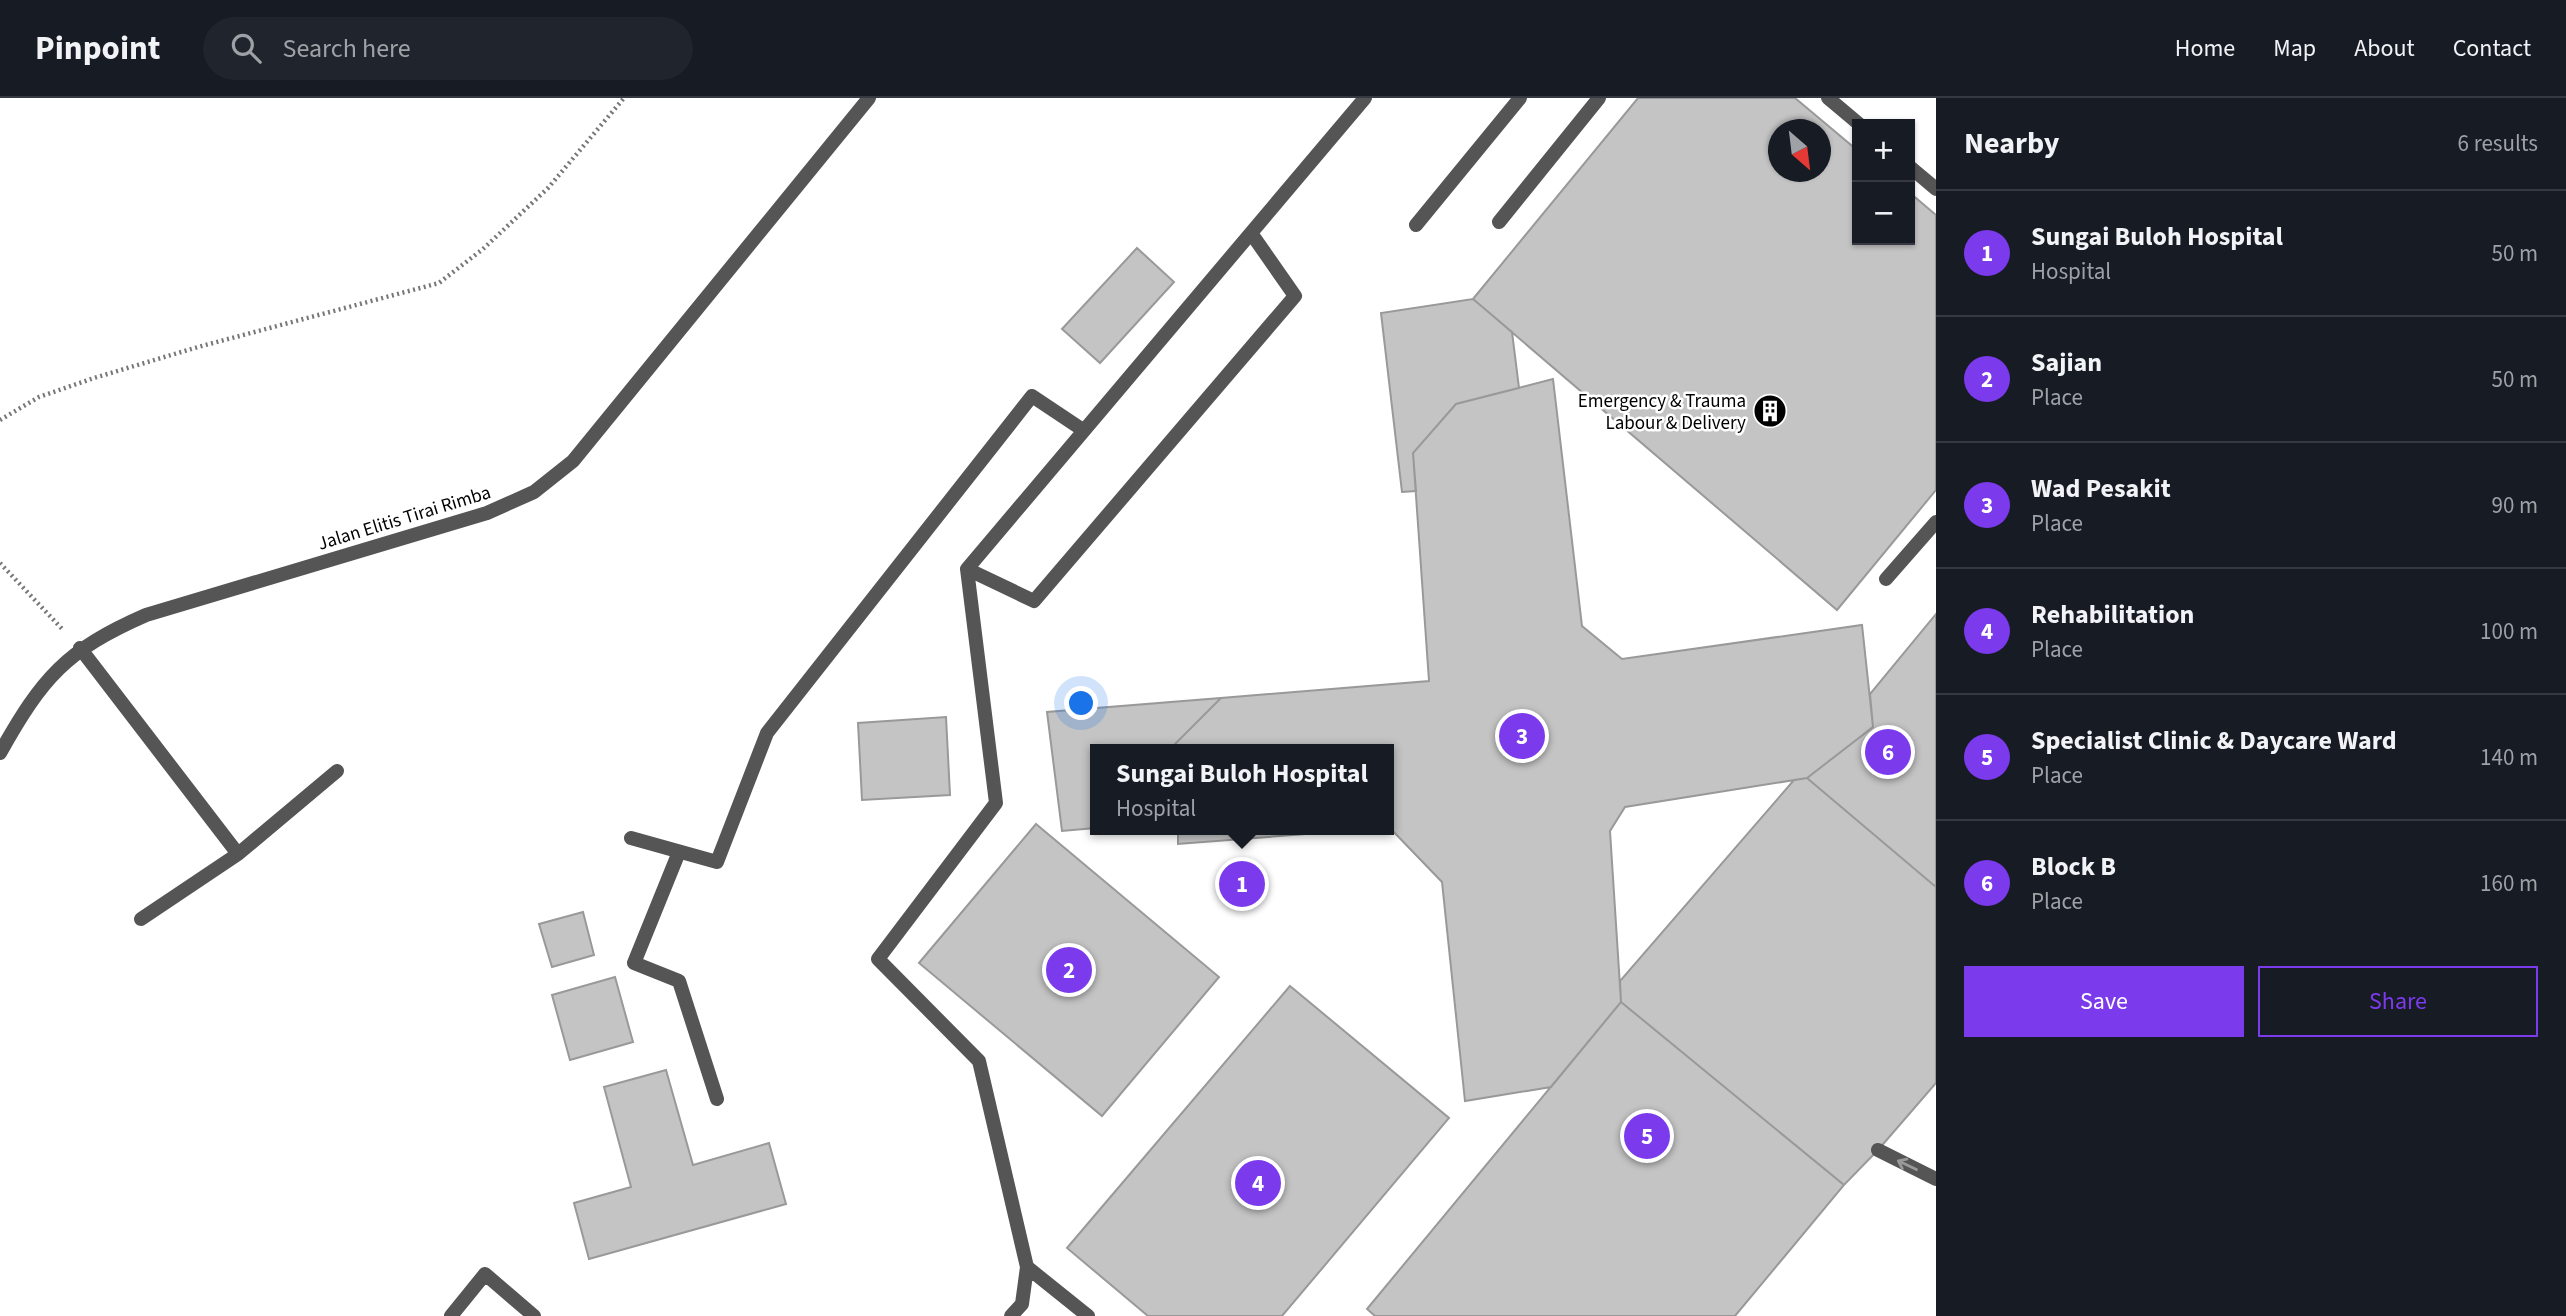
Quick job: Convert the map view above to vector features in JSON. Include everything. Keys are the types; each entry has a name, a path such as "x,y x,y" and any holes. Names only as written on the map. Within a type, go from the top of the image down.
{"street":[{"name":"Jalan Elitis Tirai Rimba","path":"0,753 30,700 80,648 146,615 487,513 534,492 573,461 869,98"},
{"path":"1011,1316 1022,1304 1027,1266 979,1061 878,958 996,803 967,569 1365,98"},
{"path":"1416,225 1520,98"},
{"path":"1499,222 1599,98"},
{"path":"1828,98 1853,119"},
{"path":"1915,171 1936,188"},
{"path":"967,569 1034,601 1295,296 1251,233"},
{"path":"631,838 717,862 767,733 1032,396 1083,430"},
{"path":"1886,579 1936,522"},
{"path":"80,648 238,854"},
{"path":"141,919 238,854 337,771"},
{"path":"679,852 634,963 678,981 717,1099"},
{"path":"1878,1150 1936,1179"},
{"path":"1027,1266 1088,1316"},
{"path":"451,1316 485,1274 534,1316"}],"path":[{"path":"0,420 39,397 94,378 198,346 439,283 483,249 548,188 625,98"},
{"path":"0,563 80,648"}],"building":[{"name":"Emergency & Trauma Labour & Delivery","path":"1638,98 1795,98 1820,119 1768,119 1768,182 1831,182 1831,128 1852,146 1852,245 1915,245 1915,197 1936,215 1936,490 1837,610 1473,299"},
{"path":"1137,248 1174,282 1100,363 1062,329"},
{"path":"1473,299 1512,332 1519,388 1456,404 1413,453 1416,491 1402,492 1381,313"},
{"path":"1553,379 1582,626 1622,659 1862,625 1873,727 1807,778 1625,807 1610,831 1621,1002 1551,1087 1465,1101 1442,882 1394,832 1394,744 1175,744 1221,698 1429,681 1413,453 1456,404"},
{"path":"1936,614 1936,887 1807,778 1873,727 1870,694"},
{"path":"1221,698 1175,744 1090,744 1090,828 1062,831 1047,712"},
{"path":"946,717 950,795 862,800 858,723"},
{"path":"1807,778 1936,887 1936,1083 1844,1185 1621,1002 1620,981 1794,780"},
{"path":"1036,824 1219,977 1102,1116 919,963"},
{"path":"1178,835 1293,835 1178,844"},
{"path":"583,912 594,955 552,967 539,924"},
{"path":"615,977 633,1042 570,1060 552,995"},
{"path":"1290,986 1449,1118 1282,1316 1148,1316 1067,1248"},
{"path":"1621,1002 1844,1185 1735,1316 1375,1316 1367,1309"},
{"path":"666,1070 693,1165 769,1143 786,1204 589,1259 574,1203 631,1187 604,1087"}],"place":[{"name":"Emergency & Trauma Labour & Delivery","path":"1770,411"},
{"name":"Wad Pesakit","path":"1522,736"},
{"name":"Block B","path":"1888,752"},
{"name":"Sungai Buloh Hospital","path":"1242,884"},
{"name":"Sajian","path":"1069,970"},
{"name":"Specialist Clinic & Daycare Ward","path":"1647,1136"},
{"name":"Rehabilitation","path":"1258,1183"}]}
